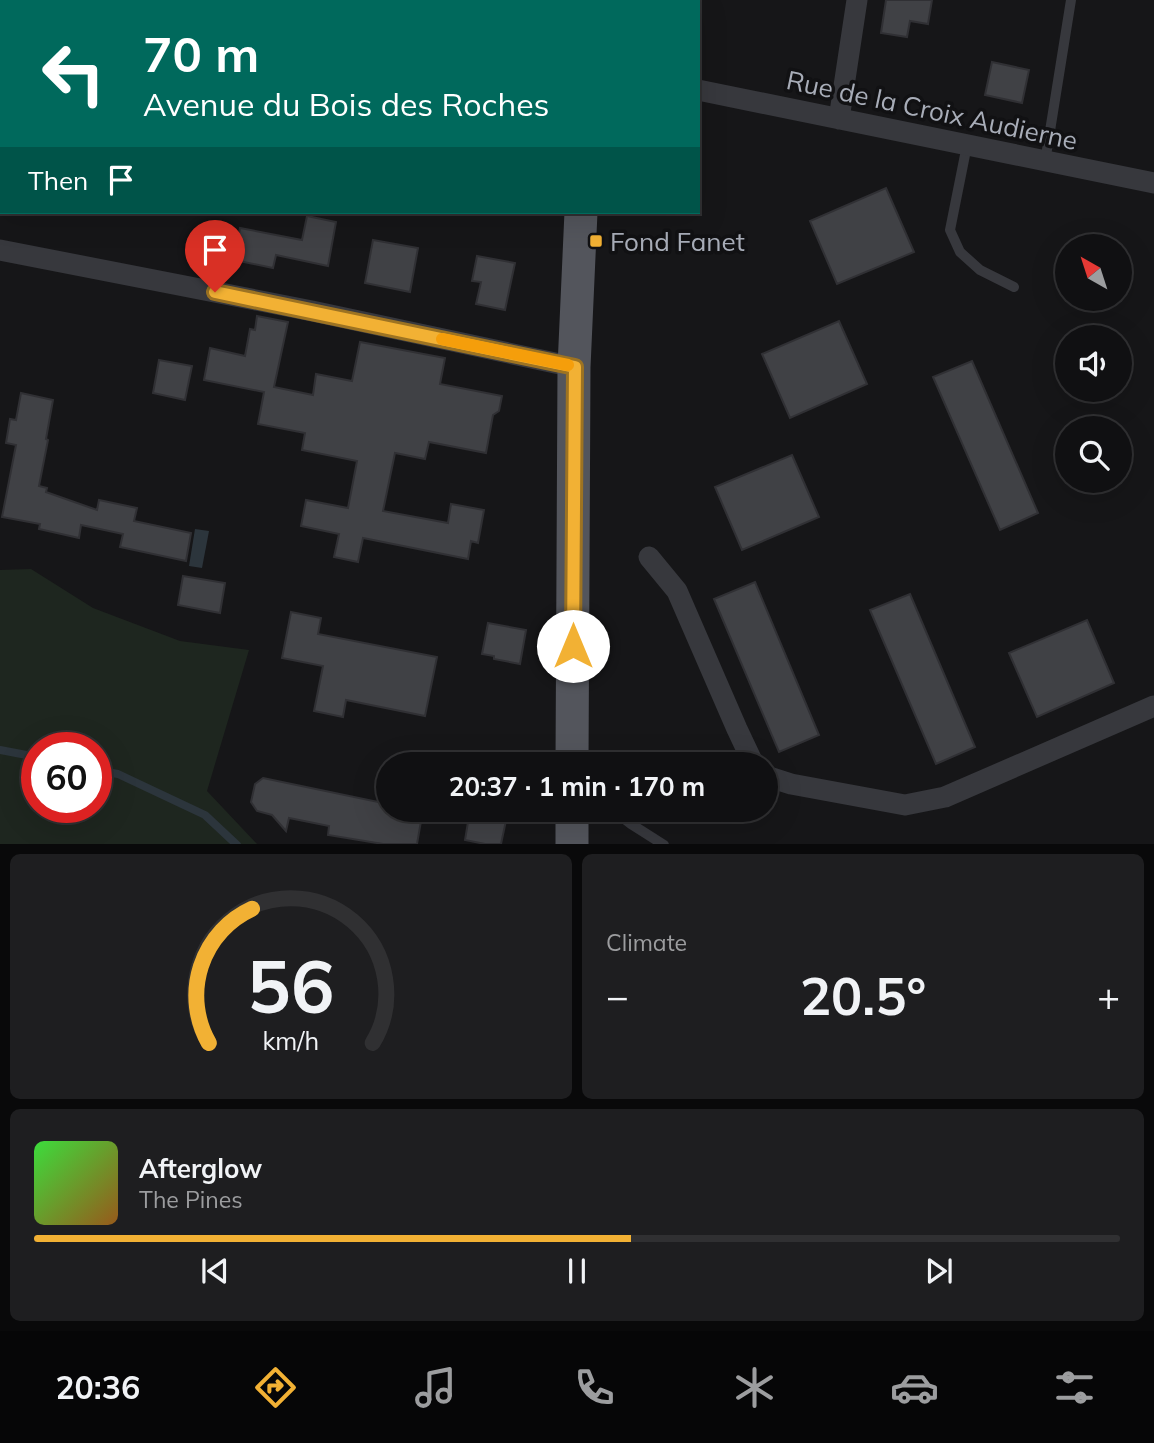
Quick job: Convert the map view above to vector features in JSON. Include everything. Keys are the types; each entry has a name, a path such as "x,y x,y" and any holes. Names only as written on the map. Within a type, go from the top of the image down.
{"main road":[{"path":"572,752 575,367 581,214"},
{"path":"572,822 572,844"}],"street":[{"path":"839,119 857,0"},
{"name":"Rue de la Croix Audierne","path":"700,90 1154,183"},
{"path":"0,250 312,311 575,367"},
{"path":"649,557 677,591 748,752"},
{"path":"778,780 905,805 945,797 1154,706"}],"lane":[{"path":"1045,162 1071,0"},
{"path":"967,145 950,230 960,252 980,270 1014,287"},
{"path":"628,822 662,844"}],"shaded area":[{"path":"195,529 209,531 202,568 189,566"},
{"path":"31,569 93,608 180,641 249,650 207,791 257,844 0,844 0,570"}],"building":[{"path":"886,0 932,0 928,24 910,21 907,37 881,33"},
{"path":"992,62 1029,70 1022,103 985,95"},
{"path":"886,188 914,252 837,284 810,221"},
{"path":"307,216 336,222 328,266 276,255 273,268 234,260 240,228 302,240"},
{"path":"373,240 418,248 410,292 365,283"},
{"path":"477,256 515,263 505,310 476,304 481,282 472,281"},
{"path":"257,316 288,322 274,387 313,395 316,374 352,381 360,342 445,358 440,384 502,396 499,411 493,415 486,453 429,442 425,459 395,453 383,511 448,523 451,504 484,510 478,543 471,541 468,559 363,538 358,562 334,557 339,534 301,526 306,500 348,508 357,461 302,450 305,433 258,424 264,392 204,380 210,348 245,356 250,329 255,330"},
{"path":"839,321 867,384 790,418 762,354"},
{"path":"159,360 192,366 185,400 153,393"},
{"path":"972,361 1038,513 1000,530 933,377"},
{"path":"21,393 53,400 39,486 47,488 46,492 97,510 99,500 137,508 134,521 191,533 186,561 120,547 123,534 81,525 79,538 39,529 40,524 2,517 16,445 6,443 10,419 16,420"},
{"path":"792,455 819,517 742,550 715,487"},
{"path":"183,576 225,583 220,613 178,605"},
{"path":"755,582 819,735 779,752 714,599"},
{"path":"910,594 975,747 936,764 870,610"},
{"path":"291,612 321,618 318,634 437,657 425,716 346,700 343,717 314,711 323,666 282,658"},
{"path":"1087,620 1114,683 1037,717 1009,653"},
{"path":"488,623 526,630 520,664 482,654"},
{"path":"263,778 376,802 376,822 421,822 417,844 383,844 328,835 329,826 289,818 286,831 272,815 257,811 251,802 255,784"},
{"path":"468,822 506,822 501,844 465,840"}],"waterway":[{"path":"0,750 21,754"},
{"path":"112,773 205,815 236,844"}],"slow traffic":[{"path":"442,339 568,365"}],"place":[{"name":"Fond Fanet","path":"596,241"}],"route":[{"path":"215,292 575,367 573,646"}]}
